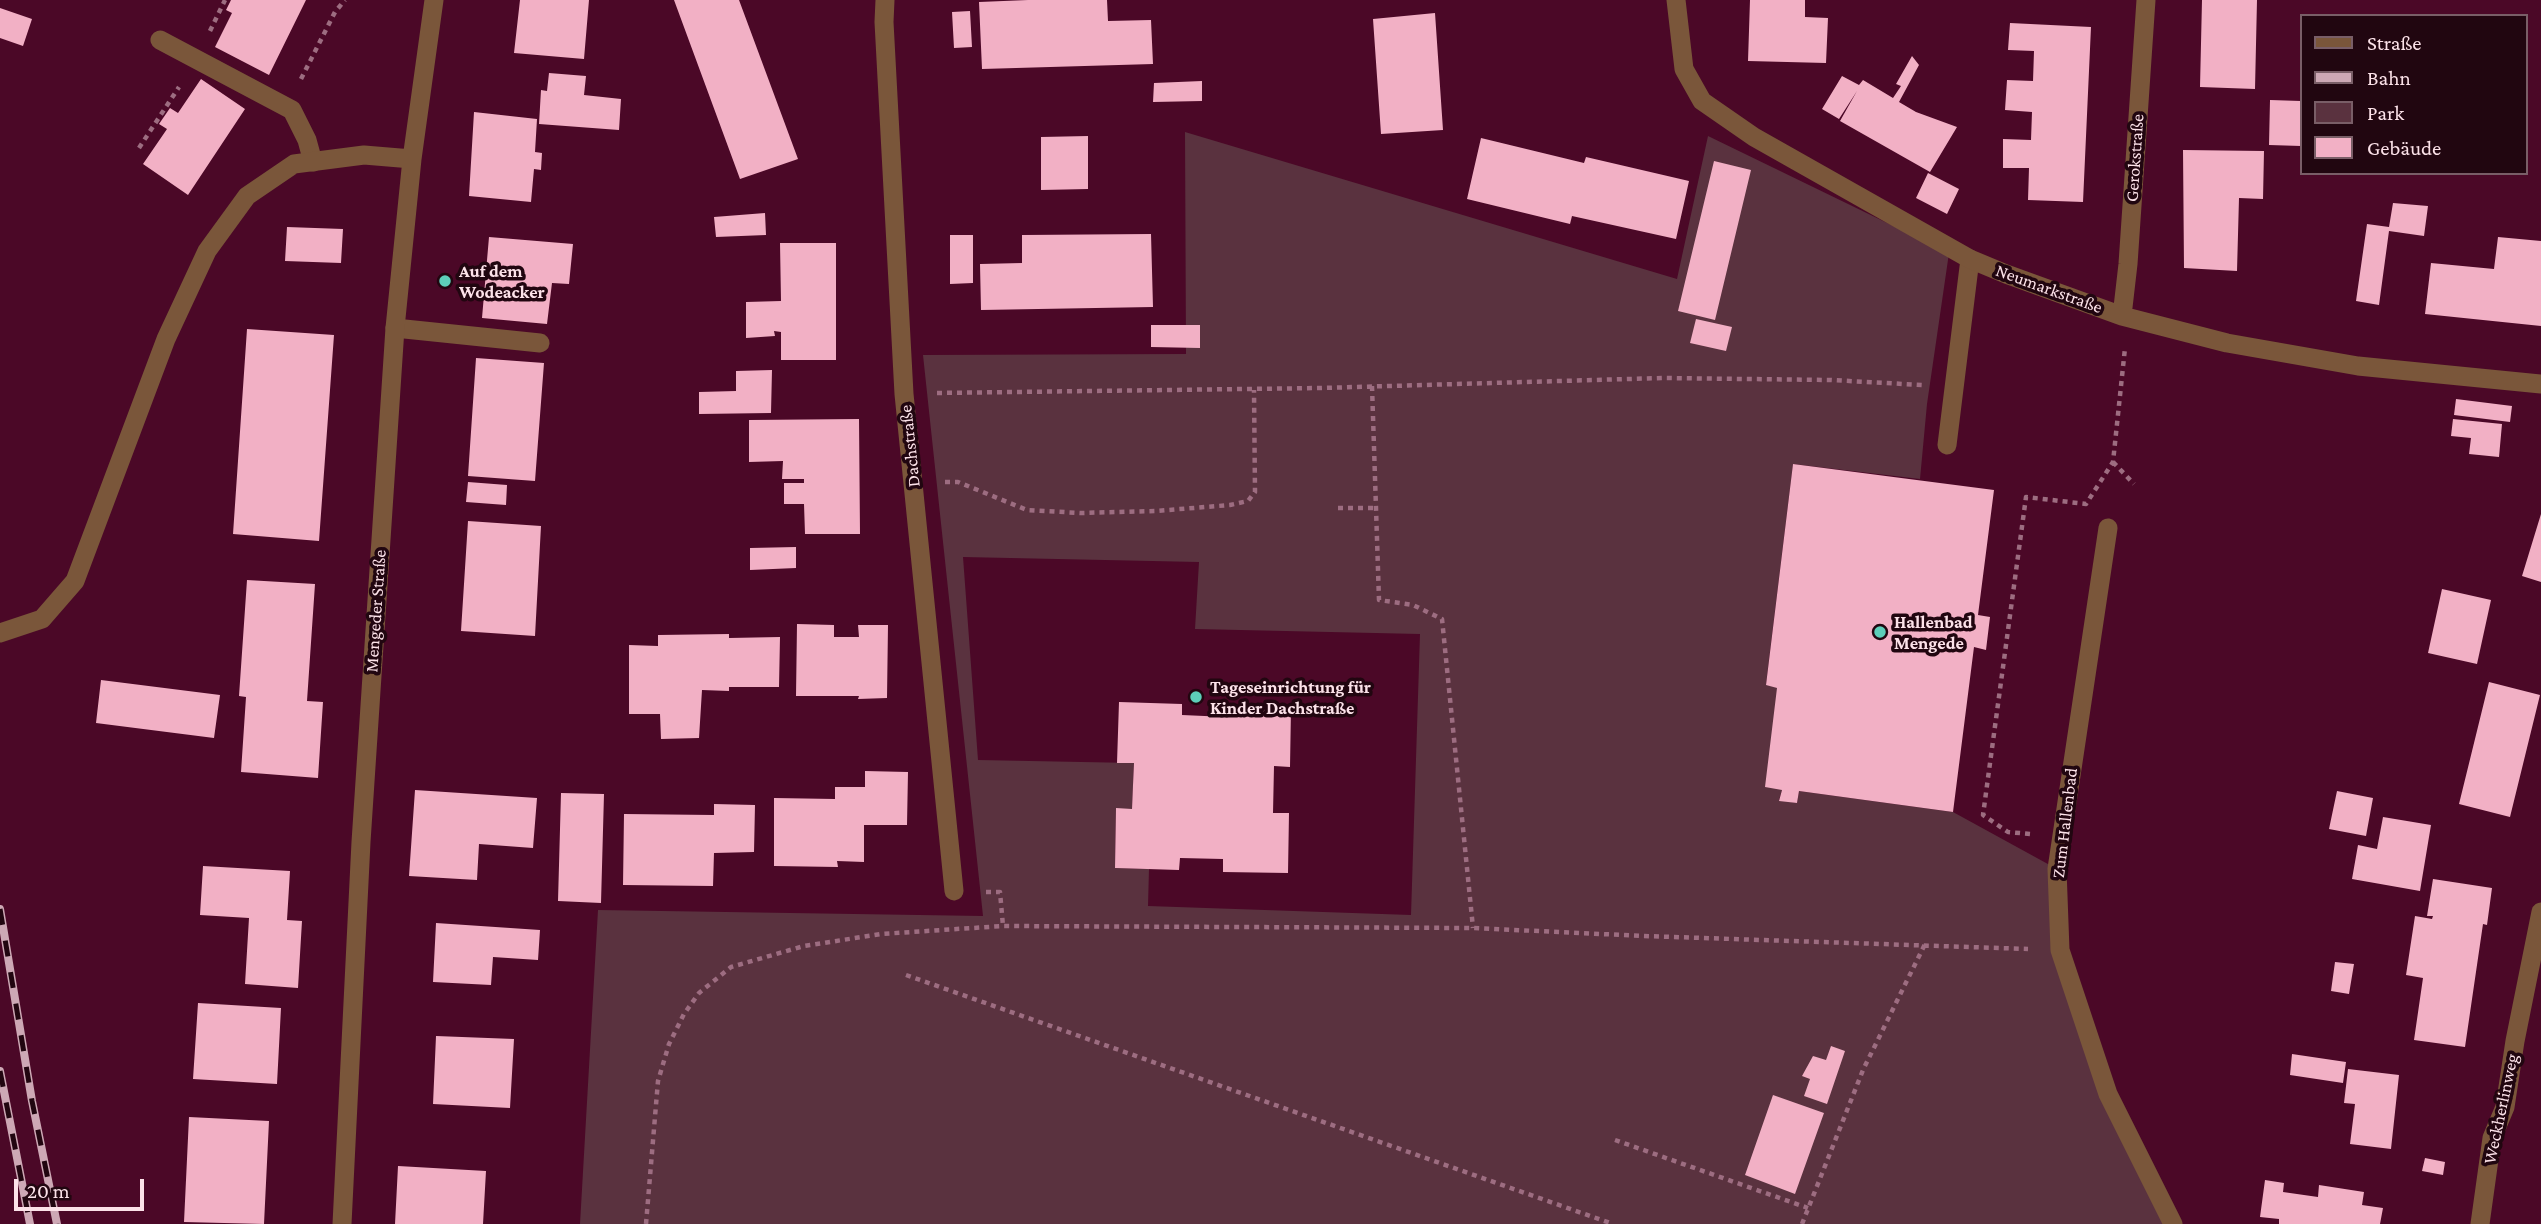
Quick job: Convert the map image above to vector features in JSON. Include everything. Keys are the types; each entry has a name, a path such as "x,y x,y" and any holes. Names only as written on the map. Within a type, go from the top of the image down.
{"street":[{"name":"Mengeder Straße","path":"342,1224 361,842 395,328 412,159 434,0"},
{"name":"Dachstraße","path":"885,0 904,394 954,891"},
{"name":"Neumarkstraße","path":"1676,0 1684,69 1702,101 1754,137 1970,259 2122,316 2227,343 2358,366 2541,384"},
{"name":"Gerokstraße","path":"2122,316 2146,0"},
{"path":"160,40 292,110 307,140 313,162"},
{"path":"0,633 42,619 75,581 166,339 207,251 247,196 294,164 364,155 412,159"},
{"path":"1947,444 1970,259"},
{"path":"395,328 540,342"},
{"name":"Zum Hallenbad","path":"2108,528 2062,837 2057,884 2060,950 2108,1094 2173,1224"},
{"name":"Weckherlinweg","path":"2480,1224 2492,1138 2505,1107 2515,1041 2541,912"}],"path":[{"path":"287,107 335,12 345,0"},
{"path":"2062,837 2008,832 1983,815 2026,497 2086,504 2113,462 2125,348 2122,316"},
{"path":"904,394 1254,390 1675,379 1831,380 1954,387"},
{"path":"1372,386 1379,600 1413,605 1442,619 1474,928"},
{"path":"972,489 1027,510 1080,513 1156,511 1248,501 1255,492 1254,390"},
{"path":"2113,462 2134,484"},
{"path":"1338,508 1376,508"},
{"path":"646,1224 657,1081 669,1044 684,1014 699,993 731,967 804,946 881,934 965,927 1474,928 2004,948"},
{"path":"1802,1224 1863,1070 1925,944"},
{"path":"906,975 1613,1224"},
{"path":"1615,1140 1808,1208"}],"green space":[{"path":"1185,132 1677,279 1708,136 1949,253 1927,404 1920,479 1793,464 1766,684 1777,688 1782,790 1779,800 1797,803 1799,791 1953,812 2057,869 2060,950 2108,1094 2173,1224 580,1224 598,910 983,916 923,355 1186,354","holes":["963,557 1199,562 1195,629 1420,634 1411,915 1148,906 1149,869 1115,868 1116,809 1132,809 1134,763 978,760"]}],"building":[{"path":"231,0 306,0 269,75 215,47 232,13 226,10"},
{"path":"520,0 589,0 584,59 514,53"},
{"path":"674,0 739,0 798,159 740,179"},
{"path":"1107,0 1108,21 1151,20 1153,64 982,69 979,2"},
{"path":"1750,0 1805,0 1805,17 1828,18 1826,63 1748,61"},
{"path":"2202,0 2257,0 2255,89 2200,87"},
{"path":"0,8 32,19 23,46 0,38"},
{"path":"970,11 972,47 954,48 952,12"},
{"path":"1435,13 1443,130 1381,134 1373,19"},
{"path":"2010,23 2091,27 2083,202 2028,200 2029,168 2003,168 2003,139 2031,140 2032,112 2005,110 2007,80 2033,81 2034,51 2008,50"},
{"path":"1912,56 1919,65 1899,102 1916,112 1957,127 1930,172 1840,121 1857,91 1839,119 1822,109 1842,76 1859,85 1863,80 1893,98 1901,86 1896,84"},
{"path":"549,73 586,76 584,95 621,99 619,130 539,124 541,90 547,91"},
{"path":"201,79 245,109 188,195 143,164 167,129 159,124 170,108 178,113"},
{"path":"1202,81 1202,101 1153,102 1154,83"},
{"path":"2270,100 2300,101 2300,146 2269,145"},
{"path":"474,112 537,119 535,152 542,153 541,170 534,169 531,202 469,196"},
{"path":"1088,136 1088,189 1041,190 1041,137"},
{"path":"1481,138 1584,163 1586,157 1689,181 1676,239 1572,216 1570,224 1467,199"},
{"path":"2183,150 2264,151 2263,199 2239,198 2237,271 2184,268"},
{"path":"1714,161 1751,170 1715,320 1678,311"},
{"path":"1928,173 1959,189 1947,214 1916,198"},
{"path":"2393,203 2428,206 2424,236 2389,231 2379,305 2356,301 2367,224 2389,227"},
{"path":"765,213 766,235 716,237 714,217"},
{"path":"287,227 343,229 341,263 285,261"},
{"path":"1151,234 1153,307 981,310 980,264 1022,263 1022,235"},
{"path":"950,235 973,235 973,283 950,284"},
{"path":"489,237 573,244 569,284 552,283 547,324 482,318"},
{"path":"2498,237 2541,241 2541,326 2425,314 2431,263 2494,269"},
{"path":"780,243 836,243 836,360 781,360 781,332 774,331 775,336 746,338 746,302 781,301"},
{"path":"1696,319 1732,327 1726,351 1690,343"},
{"path":"1151,325 1200,325 1200,348 1151,347"},
{"path":"247,329 334,335 319,541 233,534"},
{"path":"476,358 544,363 535,481 468,476"},
{"path":"772,370 771,413 699,414 699,392 736,391 736,371"},
{"path":"2456,399 2512,406 2510,422 2454,415"},
{"path":"859,419 860,534 805,534 804,504 784,504 784,483 804,483 804,479 782,479 783,461 749,462 749,420"},
{"path":"2453,419 2502,424 2499,457 2469,454 2471,438 2451,436"},
{"name":"Hallenbad Mengede","path":"1793,464 1994,490 1978,615 1990,617 1986,650 1974,647 1953,812 1799,791 1797,803 1779,801 1782,790 1765,787 1777,688 1766,685"},
{"path":"468,482 507,485 506,505 466,502"},
{"path":"2541,514 2541,582 2522,576"},
{"path":"468,521 541,526 535,636 461,631"},
{"path":"796,547 796,568 750,570 750,548"},
{"path":"247,580 315,584 307,701 323,702 318,778 241,772 246,697 239,696"},
{"path":"2442,589 2491,600 2477,664 2428,653"},
{"path":"797,624 834,625 834,637 859,637 858,625 888,625 887,698 796,696"},
{"path":"729,634 729,638 780,637 779,687 702,690 699,738 661,739 660,714 629,714 629,645 658,646 658,635"},
{"path":"101,680 220,695 214,738 96,723"},
{"path":"2489,682 2540,695 2510,817 2459,804"},
{"path":"1119,702 1182,704 1182,715 1227,717 1228,705 1291,708 1290,767 1274,766 1273,813 1289,813 1288,873 1223,872 1223,859 1180,858 1179,870 1115,868 1116,808 1132,809 1134,763 1117,763"},
{"path":"865,771 908,772 907,825 864,825 864,862 837,861 838,867 774,866 774,798 835,799 835,787 865,787"},
{"path":"415,790 537,798 533,848 479,844 477,880 409,876"},
{"path":"2337,791 2373,798 2366,836 2329,829"},
{"path":"561,793 604,794 601,903 558,901"},
{"path":"714,804 755,805 754,852 714,853 713,886 623,885 624,814 714,815"},
{"path":"2383,817 2431,825 2420,891 2352,879 2358,845 2377,849"},
{"path":"203,866 290,871 287,920 302,921 298,988 245,984 249,918 200,915"},
{"path":"2433,879 2492,888 2487,925 2483,924 2465,1047 2414,1040 2423,978 2406,975 2415,916 2432,919 2433,916 2427,916"},
{"path":"436,923 540,930 538,960 493,957 491,985 433,982"},
{"path":"2335,962 2354,964 2349,994 2331,991"},
{"path":"198,1003 281,1008 277,1084 193,1079"},
{"path":"436,1036 514,1039 510,1108 433,1104"},
{"path":"1831,1046 1845,1051 1827,1104 1804,1096 1810,1079 1802,1076 1813,1056 1826,1060"},
{"path":"2292,1054 2346,1062 2343,1083 2290,1075"},
{"path":"2348,1069 2399,1075 2391,1149 2350,1144 2355,1104 2344,1103"},
{"path":"1773,1095 1824,1113 1795,1194 1745,1175"},
{"path":"189,1117 269,1121 264,1224 184,1222"},
{"path":"2425,1158 2445,1162 2443,1175 2422,1171"},
{"path":"398,1166 486,1171 483,1224 395,1224"},
{"path":"2265,1180 2284,1183 2283,1192 2318,1197 2319,1185 2364,1192 2362,1205 2383,1208 2380,1224 2279,1224 2279,1219 2260,1217"}],"railway":[{"path":"0,909 32,1101 57,1224"},
{"path":"0,1071 30,1224"}],"place":[{"name":"Auf dem Wodeacker","path":"445,281"},
{"name":"Hallenbad Mengede","path":"1880,632"},
{"name":"Tageseinrichtung für Kinder Dachstraße","path":"1196,697"}]}
